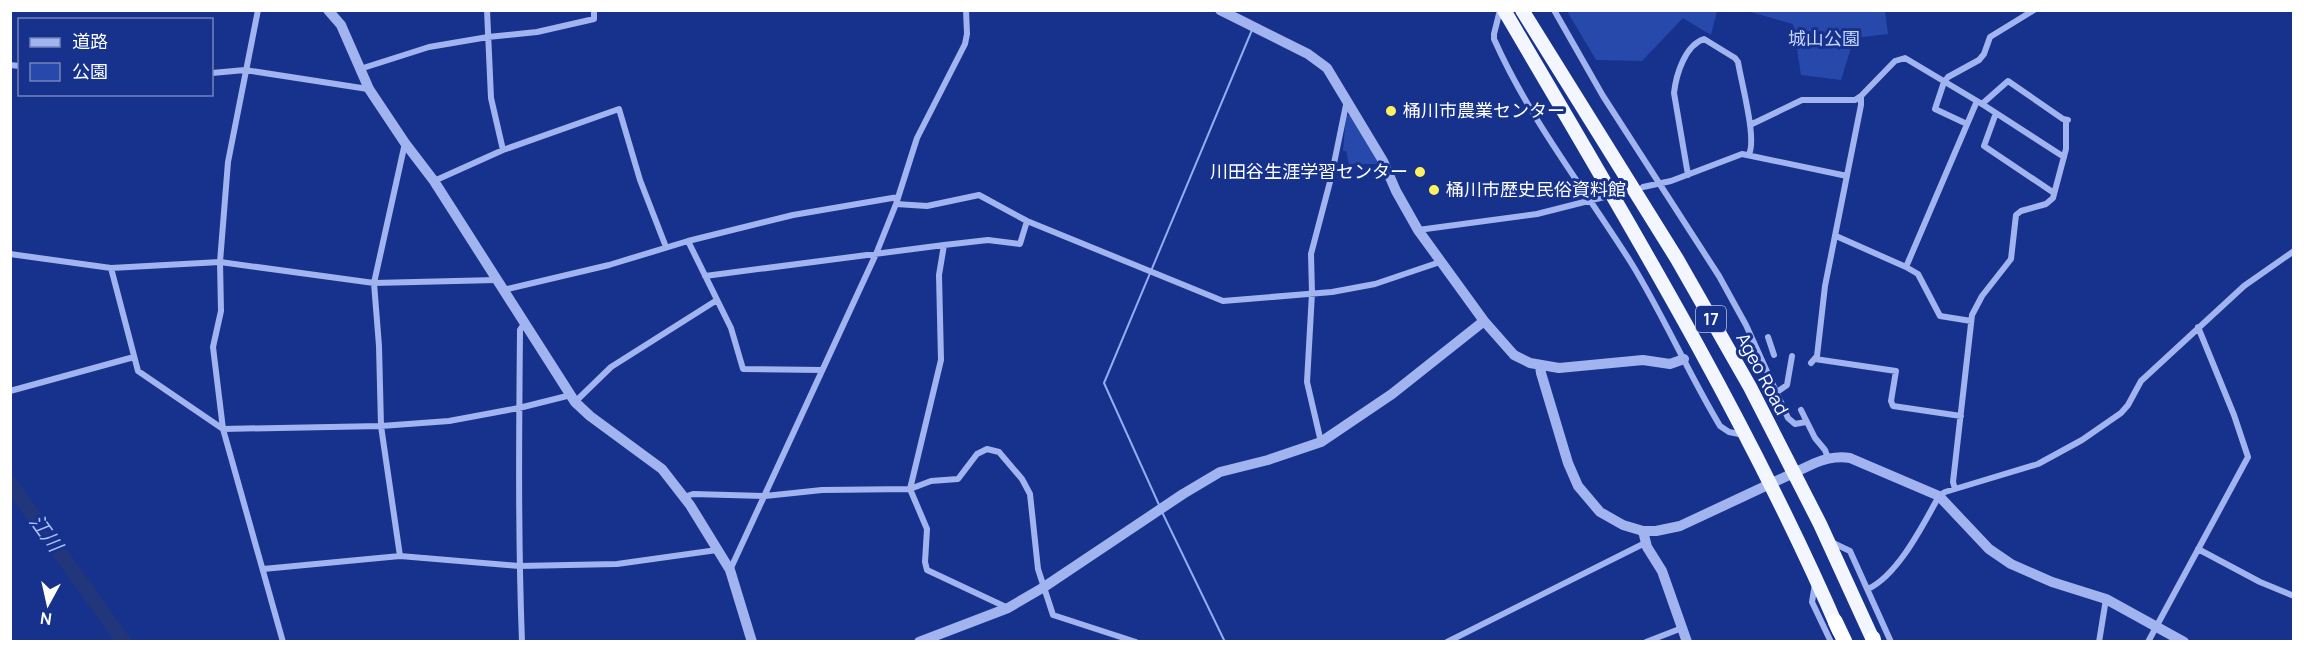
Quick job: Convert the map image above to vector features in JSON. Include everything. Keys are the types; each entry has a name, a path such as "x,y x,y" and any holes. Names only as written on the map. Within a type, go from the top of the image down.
{"highway":[{"name":"17","path":"1502,10 1608,190 1744,435 1835,621"},
{"name":"Ageo Road","path":"1522,10 1677,259 1750,387 1828,541 1874,640"},
{"path":"1835,621 1844,642"}],"street":[{"path":"258,10 228,162 220,262 221,311 213,346 223,429 283,642"},
{"path":"328,10 341,25 369,89 434,182 573,398 590,416 662,469 684,497 730,570 752,642"},
{"path":"487,10 491,98 503,150"},
{"path":"360,69 429,47 537,32 594,19 594,10"},
{"path":"730,570 876,254 897,200 917,138 965,44 966,10"},
{"path":"1220,10 1316,59 1327,68 1383,161 1396,191 1418,230 1484,321 1514,355 1540,366 1559,368 1643,360 1670,363 1684,359"},
{"path":"1502,10 1494,34 1498,47 1547,137 1631,263 1720,426 1730,432 1744,435"},
{"path":"1554,10 1603,96 1719,276 1746,325 1791,423 1806,422"},
{"path":"1967,124 1935,109 1944,82 1948,77 1979,60 1984,54 1990,37 2034,10"},
{"path":"1688,174 1674,93 1675,84 1687,54 1697,41 1704,39 1738,62 1750,125 1751,149 1749,154"},
{"path":"1750,125 1802,100 1850,101 1861,96 1894,61 1905,58 2064,157"},
{"path":"213,73 245,70 369,89"},
{"path":"1906,267 1967,124 1979,102 2008,81 2068,120 2066,149 2053,198 2046,204 2021,211 2016,215 2011,259 1976,305 1971,321 1953,482 1955,489"},
{"path":"1861,96 1862,105 1825,286 1813,361 1896,371 1891,401 1893,406 1961,416"},
{"path":"1321,442 1307,382 1312,244 1331,178 1347,99"},
{"path":"434,182 503,150 619,109 640,180 666,247"},
{"path":"1996,113 1984,146 2054,192"},
{"path":"400,556 381,426 379,346 374,283 405,143"},
{"path":"1643,187 1688,174 1742,154 1847,176"},
{"path":"502,290 609,265 688,241 793,215 897,200 927,206 979,195 1027,221 1223,301 1332,292 1375,284 1440,262"},
{"path":"1418,230 1537,214 1604,197"},
{"path":"705,276 988,240 1020,244 1027,221"},
{"path":"1836,236 1906,267 1921,278 1940,316 1971,321"},
{"path":"688,241 731,328 743,369 822,370"},
{"path":"944,245 939,275 941,360 910,489 927,529 925,562 927,570 1008,608"},
{"path":"1868,589 1881,581 1898,562 1939,496 2038,464 2082,440 2121,413 2141,381 2198,327 2244,286 2294,251"},
{"path":"10,254 111,268 220,262 374,283 496,280"},
{"path":"111,268 138,371 223,429 381,426 449,421 573,398 611,367 717,300"},
{"path":"919,642 1008,608 1220,472 1268,460 1321,442 1392,394 1484,321"},
{"path":"522,642 519,566 519,408 520,330 524,324"},
{"path":"2148,642 2248,458 2234,415 2198,327"},
{"path":"1768,337 1774,355"},
{"path":"1778,392 1787,385 1792,356"},
{"path":"10,391 134,357"},
{"path":"1540,366 1568,463 1578,486 1600,512 1644,537 1662,572 1687,642"},
{"path":"1801,410 1828,458"},
{"path":"684,497 693,494 765,496 822,490 910,489 932,481 958,479 977,454 987,449 999,452 1022,479 1030,494 1038,569 1053,615 1136,642"},
{"path":"1446,642 1656,531 1680,526 1828,458 1840,456 1850,458 1939,496 1989,549 2011,564 2052,582 2106,599 2184,642"},
{"path":"1828,541 1850,551 1891,642"},
{"path":"2198,549 2260,582 2294,596"},
{"path":"263,569 400,556 519,566 617,564 717,550"},
{"path":"1816,581 1812,602 1831,642"},
{"path":"2099,642 2106,599"},
{"path":"1646,642 1682,628"}],"green space":[{"path":"1567,11 1717,11 1711,35 1683,18 1642,61 1596,60"},
{"name":"城山公園","path":"1747,11 1885,11 1888,34 1854,38 1841,80 1801,75 1793,24"},
{"path":"1350,115 1379,164 1349,164 1346,151 1343,151 1346,116"}],"waterway":[{"path":"1160,507 1104,383 1252,30"},
{"name":"江川","path":"10,483 124,642"},
{"path":"1162,512 1225,642"}],"place":[{"name":"桶川市農業センター","path":"1391,111"},
{"name":"川田谷生涯学習センター","path":"1420,172"},
{"name":"桶川市歴史民俗資料館","path":"1434,190"}]}
